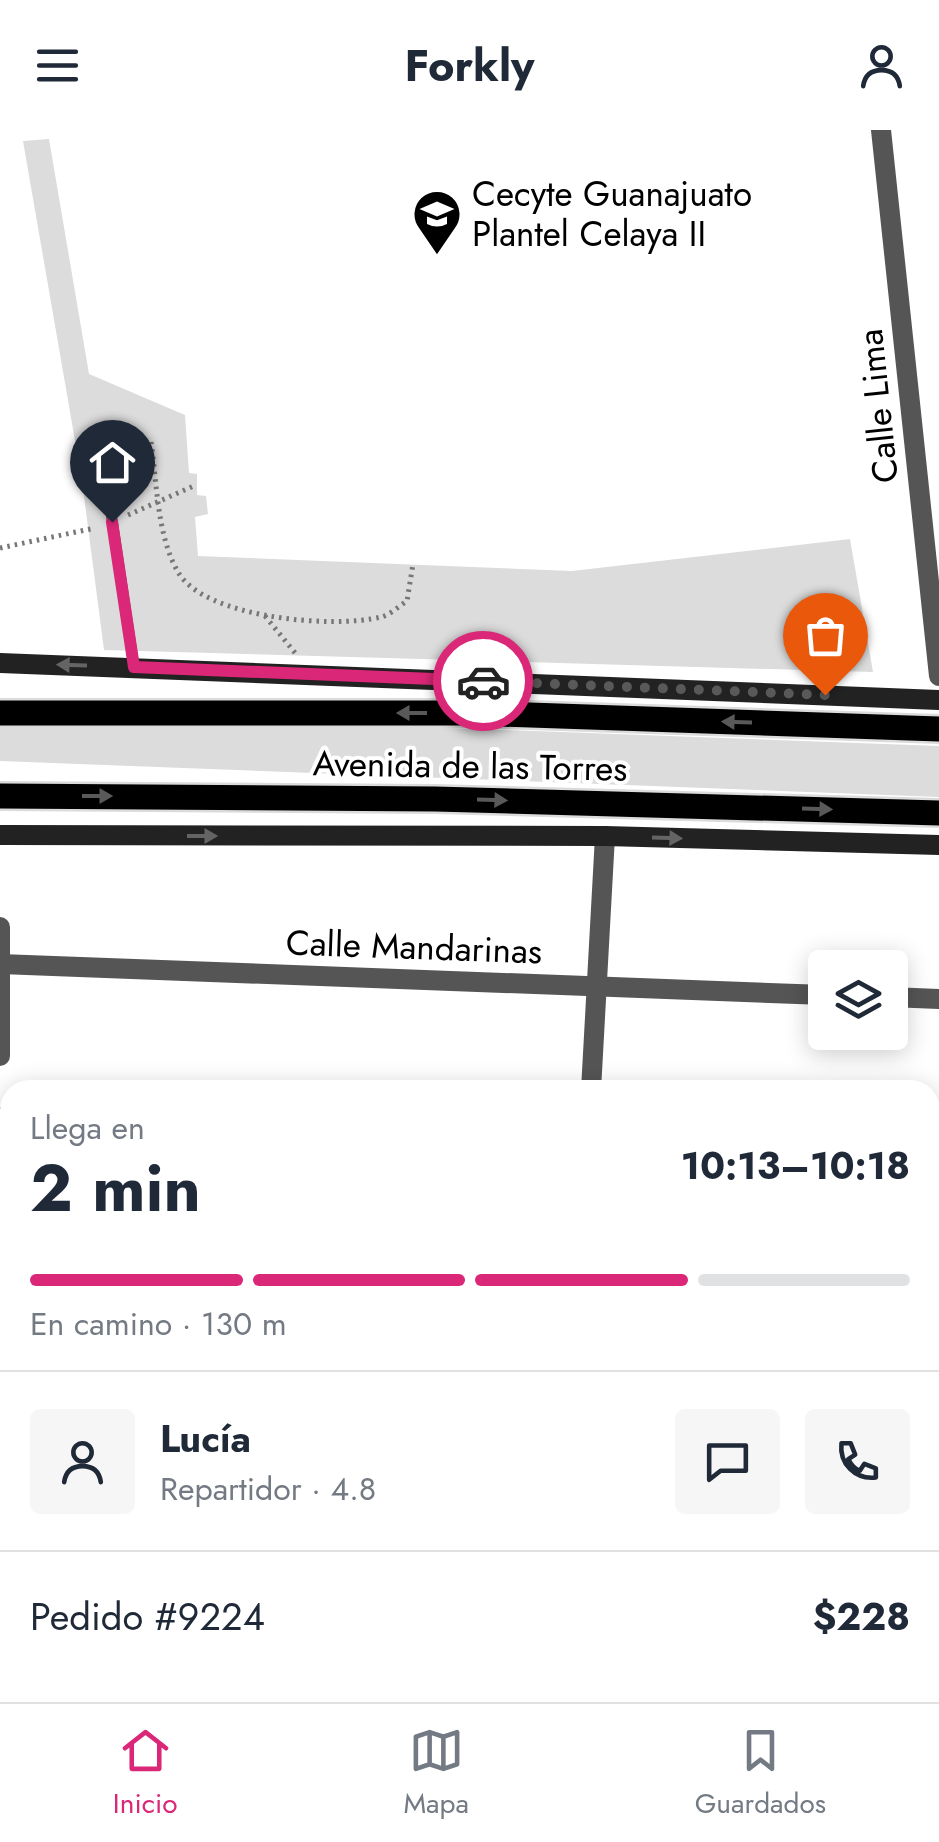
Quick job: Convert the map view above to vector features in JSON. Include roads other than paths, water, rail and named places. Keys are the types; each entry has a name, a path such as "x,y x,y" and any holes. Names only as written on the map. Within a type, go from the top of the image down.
{"main road":[{"name":"Avenida de las Torres","path":"0,713 469,713 939,729"},
{"name":"Avenida de las Torres","path":"0,796 436,799 939,813"}],"street":[{"name":"Calle Lima","path":"881,130 939,676"},
{"path":"0,663 939,700"},
{"name":"Avenida de las Torres","path":"0,835 605,836 939,845"},
{"path":"592,1080 605,836"},
{"path":"0,927 0,1056"},
{"name":"Calle Mandarinas","path":"1,964 808,994"},
{"path":"908,998 939,999"}],"lane":[{"path":"105,472 134,667"}],"place":[{"name":"Cecyte Guanajuato Plantel Celaya II","path":"437,256"}]}
